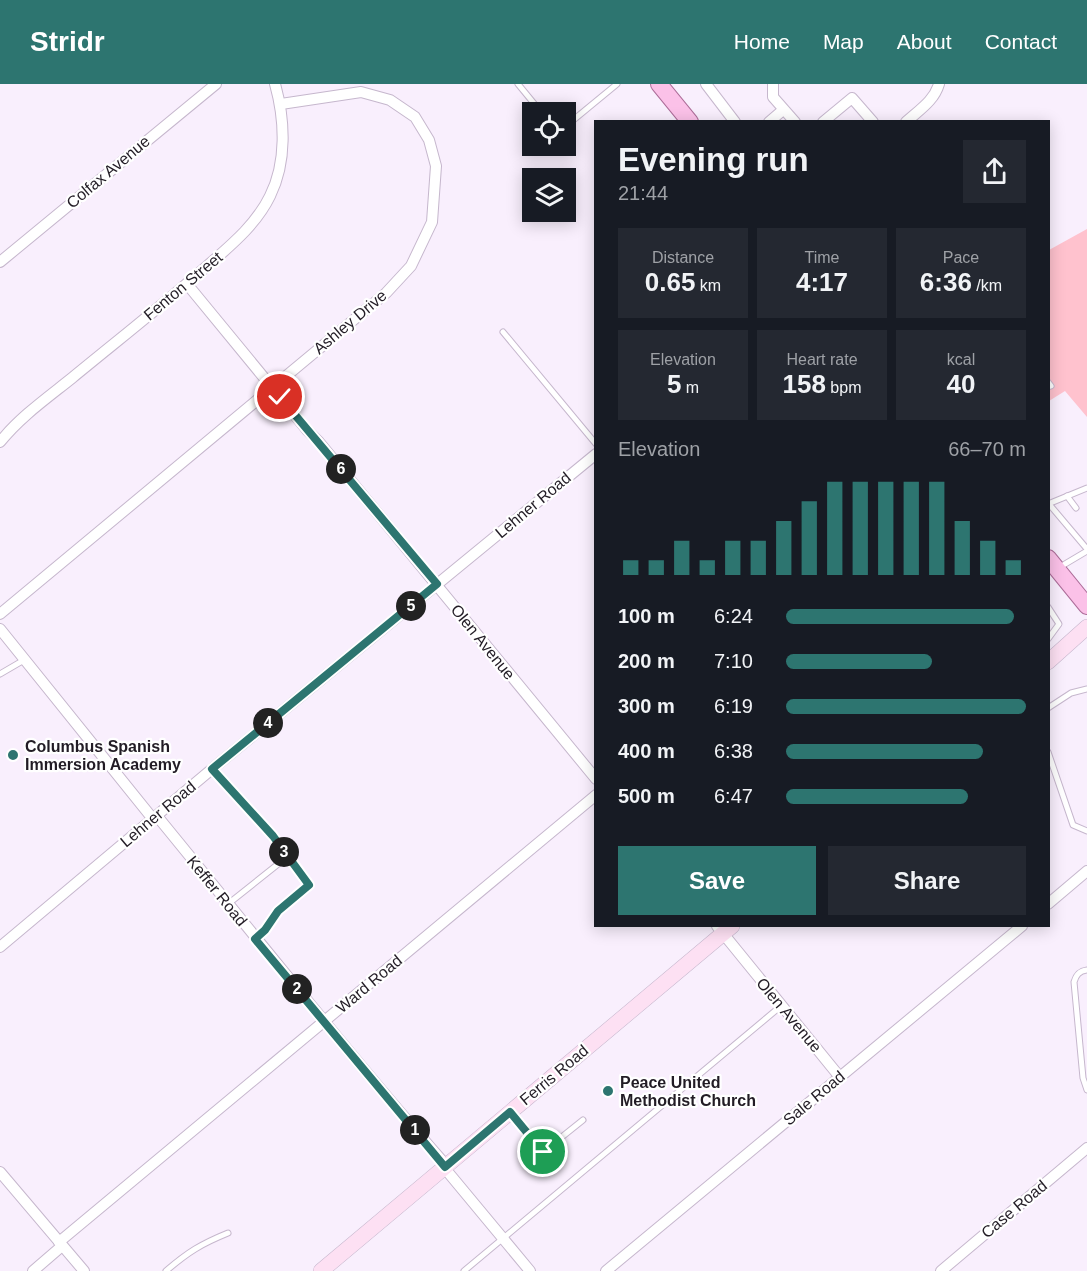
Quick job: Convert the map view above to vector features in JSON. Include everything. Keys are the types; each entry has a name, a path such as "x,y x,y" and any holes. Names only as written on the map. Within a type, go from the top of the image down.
{"main road":[{"path":"659,84 688,120"},
{"path":"1053,564 1087,606"},
{"path":"1050,660 1087,627"},
{"name":"Ferris Road","path":"321,1271 724,928"}],"street":[{"name":"Colfax Avenue","path":"0,262 216,84"},
{"name":"Fenton Street","path":"0,442 28,413 187,284 235,242 255,219 270,195 279,171 283,146 281,104 275,84"},
{"path":"706,84 733,120"},
{"path":"773,84 773,97 793,120"},
{"path":"908,120 930,101 937,92 939,84"},
{"name":"Ashley Drive","path":"0,614 386,293 411,266 432,222 436,166 429,140 415,117 390,100 361,92 281,104"},
{"path":"825,120 852,98 871,120"},
{"path":"771,120 783,110"},
{"name":"Olen Avenue","path":"187,284 594,777"},
{"name":"Lehner Road","path":"0,947 212,769 594,456"},
{"name":"Keffer Road","path":"0,629 530,1271"},
{"name":"Ward Road","path":"33,1271 61,1244 594,797"},
{"path":"1050,902 1087,871"},
{"name":"Sale Road","path":"606,1271 1021,927"},
{"name":"Olen Avenue","path":"724,928 781,1006 839,1076"},
{"name":"Case Road","path":"940,1271 1087,1148"},
{"path":"0,1172 84,1271"}],"lane":[{"path":"518,84 533,102"},
{"path":"576,118 617,84"},
{"path":"503,332 594,442"},
{"path":"1050,504 1086,490"},
{"path":"1067,496 1076,508"},
{"path":"1050,505 1087,550 1053,564"},
{"path":"1050,610 1059,624 1050,636"},
{"path":"0,674 24,660"},
{"path":"1050,707 1071,693 1087,689"},
{"path":"1050,758 1073,825 1087,831"},
{"path":"212,769 273,836 309,885 278,911 265,930 255,939"},
{"path":"228,904 287,857"},
{"path":"1087,970 1082,970 1076,975 1074,982 1083,1078 1087,1090"},
{"path":"464,1271 781,1006"},
{"path":"510,1112 543,1152 583,1120"},
{"path":"166,1271 187,1252 228,1233"}],"shaded area":[{"path":"1087,229 1087,417 1065,391 1050,400 1050,249"}],"place":[{"name":"Columbus Spanish Immersion Academy","path":"13,755"},
{"name":"Peace United Methodist Church","path":"608,1091"}],"route":[{"path":"280,397 437,584 212,769 273,836 309,885 278,911 265,930 255,939 445,1167 510,1112 543,1152"}]}
